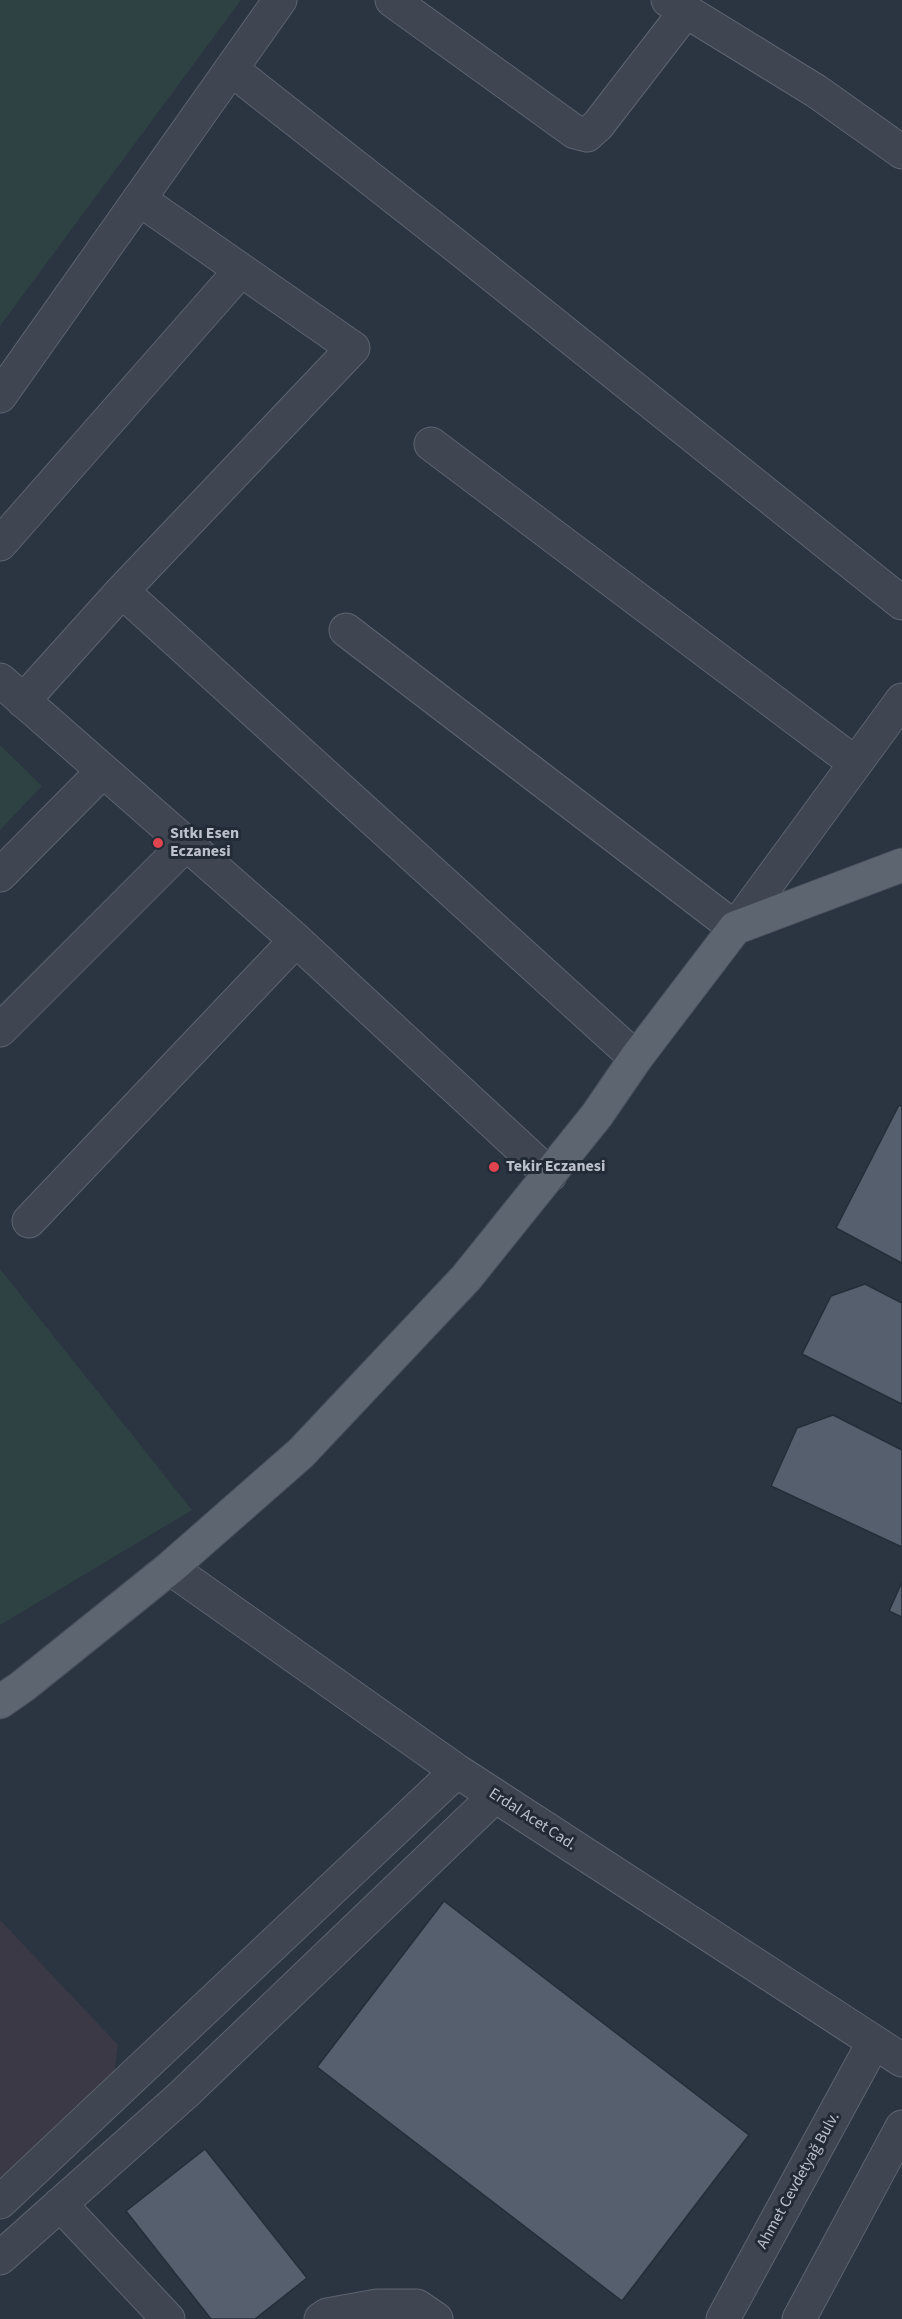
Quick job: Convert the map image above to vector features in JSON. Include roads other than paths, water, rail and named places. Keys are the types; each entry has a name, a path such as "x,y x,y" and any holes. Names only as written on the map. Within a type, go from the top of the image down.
{"main road":[{"path":"0,1702 170,1568 301,1453 466,1278 597,1115 636,1058 735,928 902,865"}],"street":[{"path":"0,396 280,0"},
{"path":"392,0 575,132 588,135 598,125 677,5 816,91 902,152"},
{"path":"231,69 902,603"},
{"path":"139,199 353,348 122,591 12,691 296,940 550,1175"},
{"path":"0,544 241,270"},
{"path":"431,444 855,763"},
{"path":"122,591 636,1058"},
{"path":"346,630 735,928 902,700"},
{"path":"0,875 103,771"},
{"path":"0,1030 186,844"},
{"path":"29,1221 296,940"},
{"name":"Erdal Acet Cad.","path":"170,1568 457,1771 902,2060"},
{"path":"0,2202 457,1771"},
{"path":"0,2258 184,2094 495,1796"},
{"name":"Ahmet Cevdetyağ Bulv.","path":"723,2319 874,2042"},
{"path":"799,2319 902,2127"},
{"path":"60,2204 168,2319"},
{"path":"321,2319 327,2315 377,2306 417,2306 436,2319"}],"place":[{"name":"Sıtkı Esen Eczanesi","path":"158,843"},
{"name":"Tekir Eczanesi","path":"494,1167"}]}
